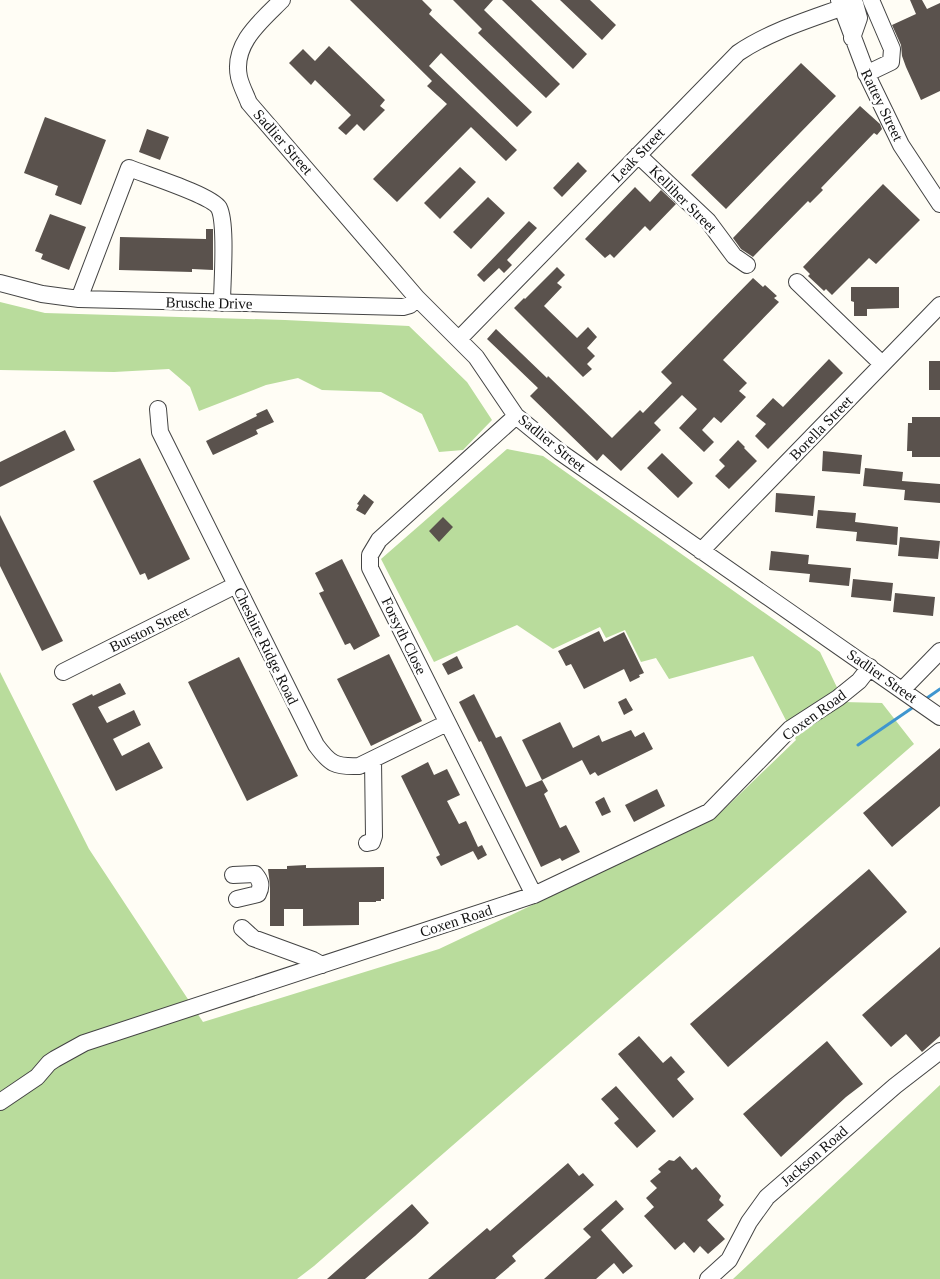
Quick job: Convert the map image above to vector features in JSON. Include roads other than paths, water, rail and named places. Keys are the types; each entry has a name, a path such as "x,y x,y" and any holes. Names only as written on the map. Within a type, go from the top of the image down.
{"lane":[{"name":"Sadlier Street","path":"282,0 244,40 239,56 239,77 249,103 418,298 476,357 516,416 560,452 940,716"},
{"path":"866,74 891,62 892,49 871,0"},
{"name":"Rattey Street","path":"848,2 852,38 866,74 901,144 940,204"},
{"name":"Leak Street","path":"459,339 738,53 756,41 848,2"},
{"name":"Kelliher Street","path":"638,155 708,221 734,256 747,265"},
{"path":"79,300 129,168 205,197 218,207 223,221 222,303"},
{"name":"Brusche Drive","path":"0,282 42,294 79,300 403,307 410,305 418,298"},
{"path":"797,282 882,364"},
{"name":"Borella Street","path":"701,550 940,305"},
{"name":"Cheshire Ridge Road","path":"158,409 160,432 316,745 326,759 342,767 358,766 447,723"},
{"name":"Forsyth Close","path":"516,416 379,540 370,555 370,568 534,895"},
{"name":"Burston Street","path":"63,672 236,585"},
{"path":"902,690 940,651"},
{"name":"Coxen Road","path":"0,1102 37,1077 49,1063 84,1043 534,895 709,812 790,729 838,698 859,681 870,667"},
{"path":"367,843 372,842 374,836 373,760"},
{"path":"233,875 255,874 260,880 261,888 258,894 237,899"},
{"path":"242,928 253,938 322,965"},
{"name":"Jackson Road","path":"708,1279 729,1260 749,1222 767,1197 895,1086 940,1051"}],"waterway":[{"path":"927,698 940,689"},
{"path":"858,745 915,706"}]}
